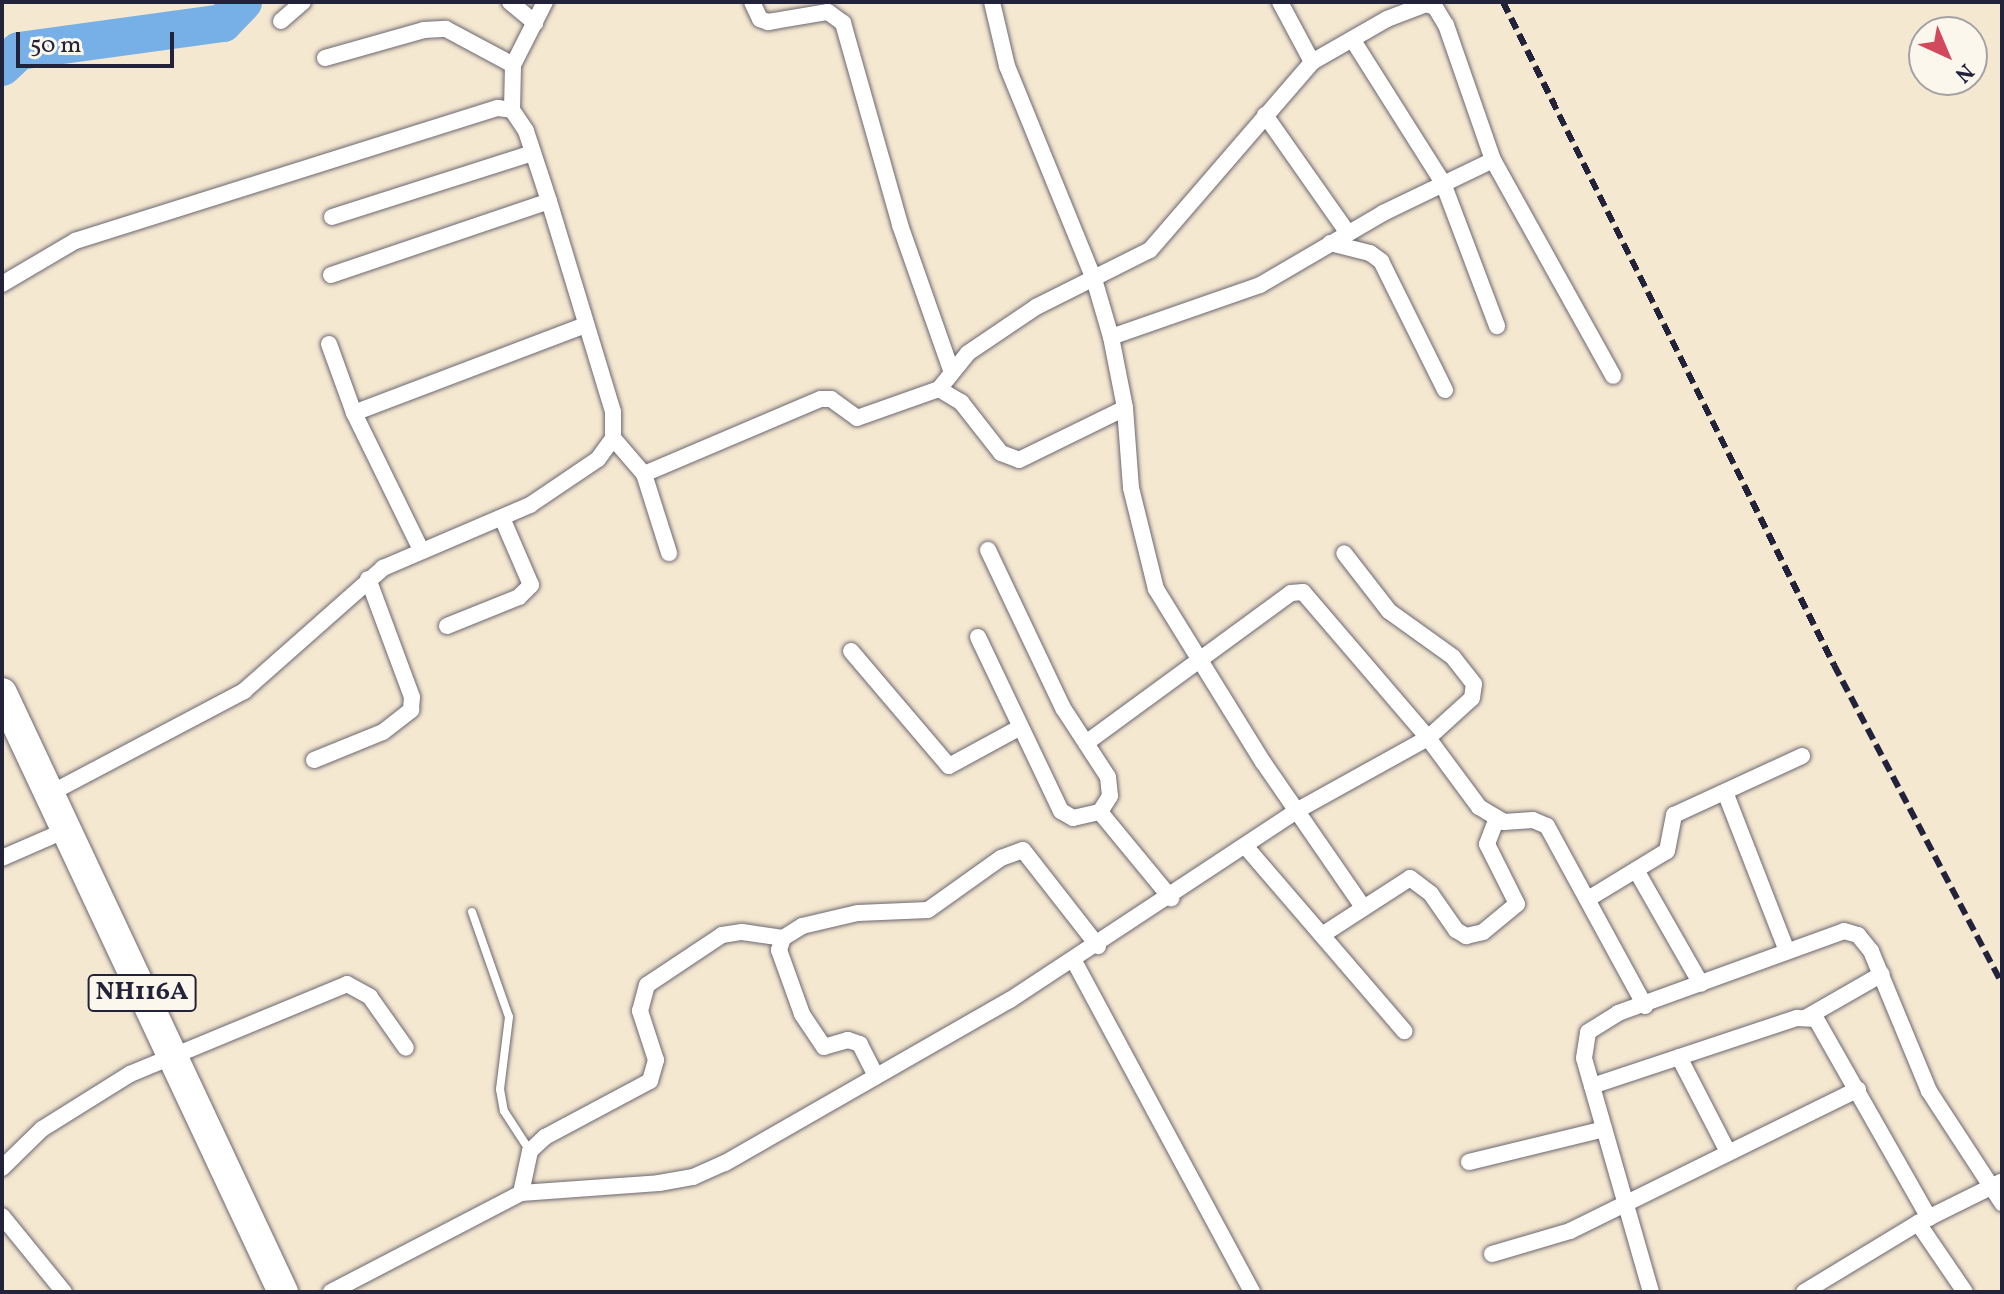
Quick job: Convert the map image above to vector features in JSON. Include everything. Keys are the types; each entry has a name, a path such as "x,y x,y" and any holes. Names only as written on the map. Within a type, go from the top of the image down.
{"highway":[{"name":"NH116A","path":"2,693 283,1292"}],"street":[{"path":"281,21 303,2"},
{"path":"510,2 535,23"},
{"path":"49,794 244,691 368,579 420,548 502,518 598,459 613,438 613,412 549,201 533,153 512,110 513,65 545,2"},
{"path":"752,2 760,19 768,22 828,12 843,23 900,225 951,370"},
{"path":"992,2 1007,66 1094,279 1111,337 1125,408 1131,488 1143,547 1156,589 1200,661 1363,907"},
{"path":"1280,2 1312,62"},
{"path":"644,474 821,399 831,399 857,418 939,389 951,370 968,353 1036,307 1150,250 1168,234 1312,62 1414,7 1435,7 1493,160 1613,376"},
{"path":"325,58 424,30 446,29 513,65"},
{"path":"1354,42 1443,183 1497,326"},
{"path":"2,284 75,241 498,108 512,110"},
{"path":"1265,115 1348,233"},
{"path":"332,217 533,153"},
{"path":"1111,337 1228,300 1348,233 1493,160"},
{"path":"331,275 549,201"},
{"path":"1330,243 1370,253 1381,261 1445,390"},
{"path":"354,413 586,325"},
{"path":"329,344 354,413 420,548"},
{"path":"939,389 961,402 1001,453 1019,460 1125,408"},
{"path":"613,438 644,474 669,553"},
{"path":"447,626 519,597 531,585 502,518"},
{"path":"988,550 1044,671 1112,788 1100,812"},
{"path":"331,1292 521,1193 693,1177 1074,961 1298,810 1428,738 1472,698 1474,684 1453,657 1389,611 1344,553"},
{"path":"314,760 383,732 411,710 412,697 368,579"},
{"path":"1086,743 1291,593 1303,592 1428,738 1479,807 1496,820 1533,820 1547,826 1645,1006"},
{"path":"978,637 1061,811 1073,818 1100,812"},
{"path":"851,651 949,766 1019,728"},
{"path":"1588,899 1672,846 1670,820 1674,815 1802,756"},
{"path":"1725,792 1787,951"},
{"path":"1100,812 1171,898"},
{"path":"1322,935 1410,878 1421,883 1456,930 1466,936 1483,932 1517,904 1487,844 1496,820"},
{"path":"2,858 66,830"},
{"path":"1246,847 1404,1031"},
{"path":"521,1193 530,1151 545,1137 650,1081 656,1060 640,996 657,976 722,935 742,932 783,938 827,918 928,910 1001,858 1023,850 1098,946"},
{"path":"1636,870 1701,984"},
{"path":"1651,1292 1584,1058 1588,1032 1602,1020 1787,951 1850,933 1865,941 1882,974 1929,1091 1997,1184 2002,1203"},
{"path":"783,938 779,950 783,968 819,1043 829,1047 855,1040 876,1076"},
{"path":"1074,961 1252,1292"},
{"path":"1592,1086 1807,1017 1882,974"},
{"path":"2,1168 42,1129 83,1099 173,1057 347,984 370,997 406,1048"},
{"path":"1807,1017 1823,1027 1965,1292"},
{"path":"1679,1057 1728,1152"},
{"path":"1492,1254 1570,1231 1625,1201 1858,1089"},
{"path":"1469,1162 1604,1129"},
{"path":"1804,1292 1924,1220 1997,1184"},
{"path":"2,1216 64,1292"}],"lane":[{"path":"472,912 509,1017 500,1089 504,1111 530,1151"}],"waterway":[{"path":"2,67 19,51 223,23 243,2"}],"railway":[{"path":"1503,2 1834,665 2002,983"}]}
